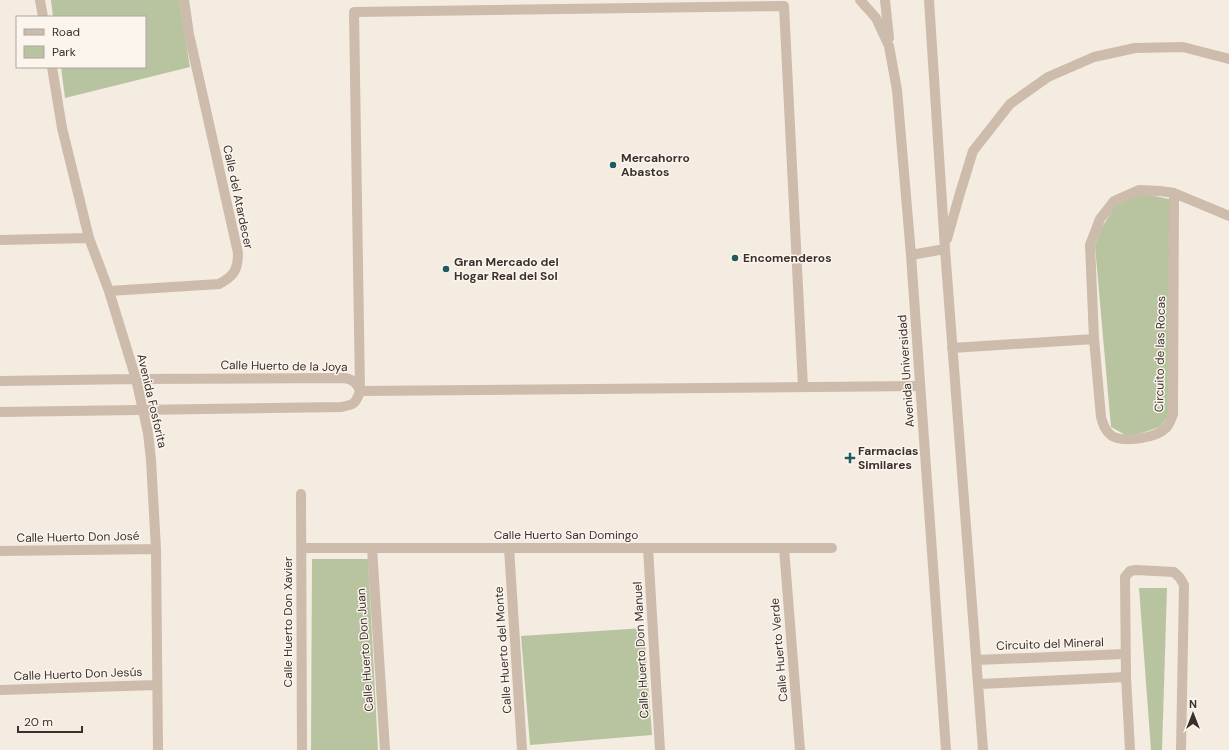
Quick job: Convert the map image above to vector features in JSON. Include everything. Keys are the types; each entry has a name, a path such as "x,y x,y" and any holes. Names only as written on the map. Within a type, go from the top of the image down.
{"street":[{"path":"40,0 43,16"},
{"name":"Calle del Atardecer","path":"109,291 219,284 229,279 238,263 238,254 189,34 184,0"},
{"name":"Avenida Universidad","path":"860,0 876,18 889,46 897,90 911,254 946,750"},
{"path":"885,0 889,46"},
{"path":"929,0 952,348 983,750"},
{"path":"0,412 341,407 351,405 357,400 360,391 354,12 553,4 784,6 803,387"},
{"path":"945,249 973,151 1010,104 1048,77 1094,57 1135,48 1183,47 1229,59"},
{"name":"Avenida Fosforita","path":"52,68 62,128 89,238 109,291 136,379 148,433 156,549 158,750"},
{"name":"Circuito de las Rocas","path":"1174,193 1173,414 1169,425 1164,430 1142,438 1127,439 1112,436 1105,429 1101,417 1094,339 1090,245 1100,219 1114,201 1139,190 1174,193 1229,216"},
{"path":"0,240 89,238"},
{"path":"911,254 945,249"},
{"path":"952,348 1094,339"},
{"name":"Calle Huerto de la Joya","path":"0,381 344,378 350,379 357,384 360,391"},
{"path":"360,391 920,386"},
{"name":"Calle Huerto Don Xavier","path":"300,494 302,750"},
{"name":"Calle Huerto San Domingo","path":"301,548 832,548"},
{"name":"Calle Huerto Don Juan","path":"372,548 385,750"},
{"name":"Calle Huerto del Monte","path":"509,548 522,750"},
{"name":"Calle Huerto Don Manuel","path":"648,548 660,750"},
{"name":"Calle Huerto Verde","path":"784,548 800,750"},
{"name":"Calle Huerto Don José","path":"0,551 156,549"},
{"path":"1130,750 1125,654 1125,577 1130,571 1136,570 1174,572 1184,585 1181,750"},
{"name":"Circuito del Mineral","path":"977,660 1125,654"},
{"path":"979,684 1126,677"},
{"name":"Calle Huerto Don Jesús","path":"0,690 157,685"}],"green space":[{"path":"51,0 179,0 190,67 65,98 61,68 146,68 146,16 53,16"},
{"path":"1141,193 1169,199 1170,414 1160,427 1129,437 1111,427 1095,246 1102,227 1115,206"},
{"path":"312,559 368,559 378,750 311,750"},
{"path":"1139,588 1167,588 1162,750 1151,750"},
{"path":"644,628 652,735 530,745 521,636"}],"place":[{"name":"Mercahorro Abastos","path":"613,165"},
{"name":"Encomenderos","path":"735,258"},
{"name":"Gran Mercado del Hogar Real del Sol","path":"446,269"},
{"name":"Farmacias Similares","path":"850,458"}]}
